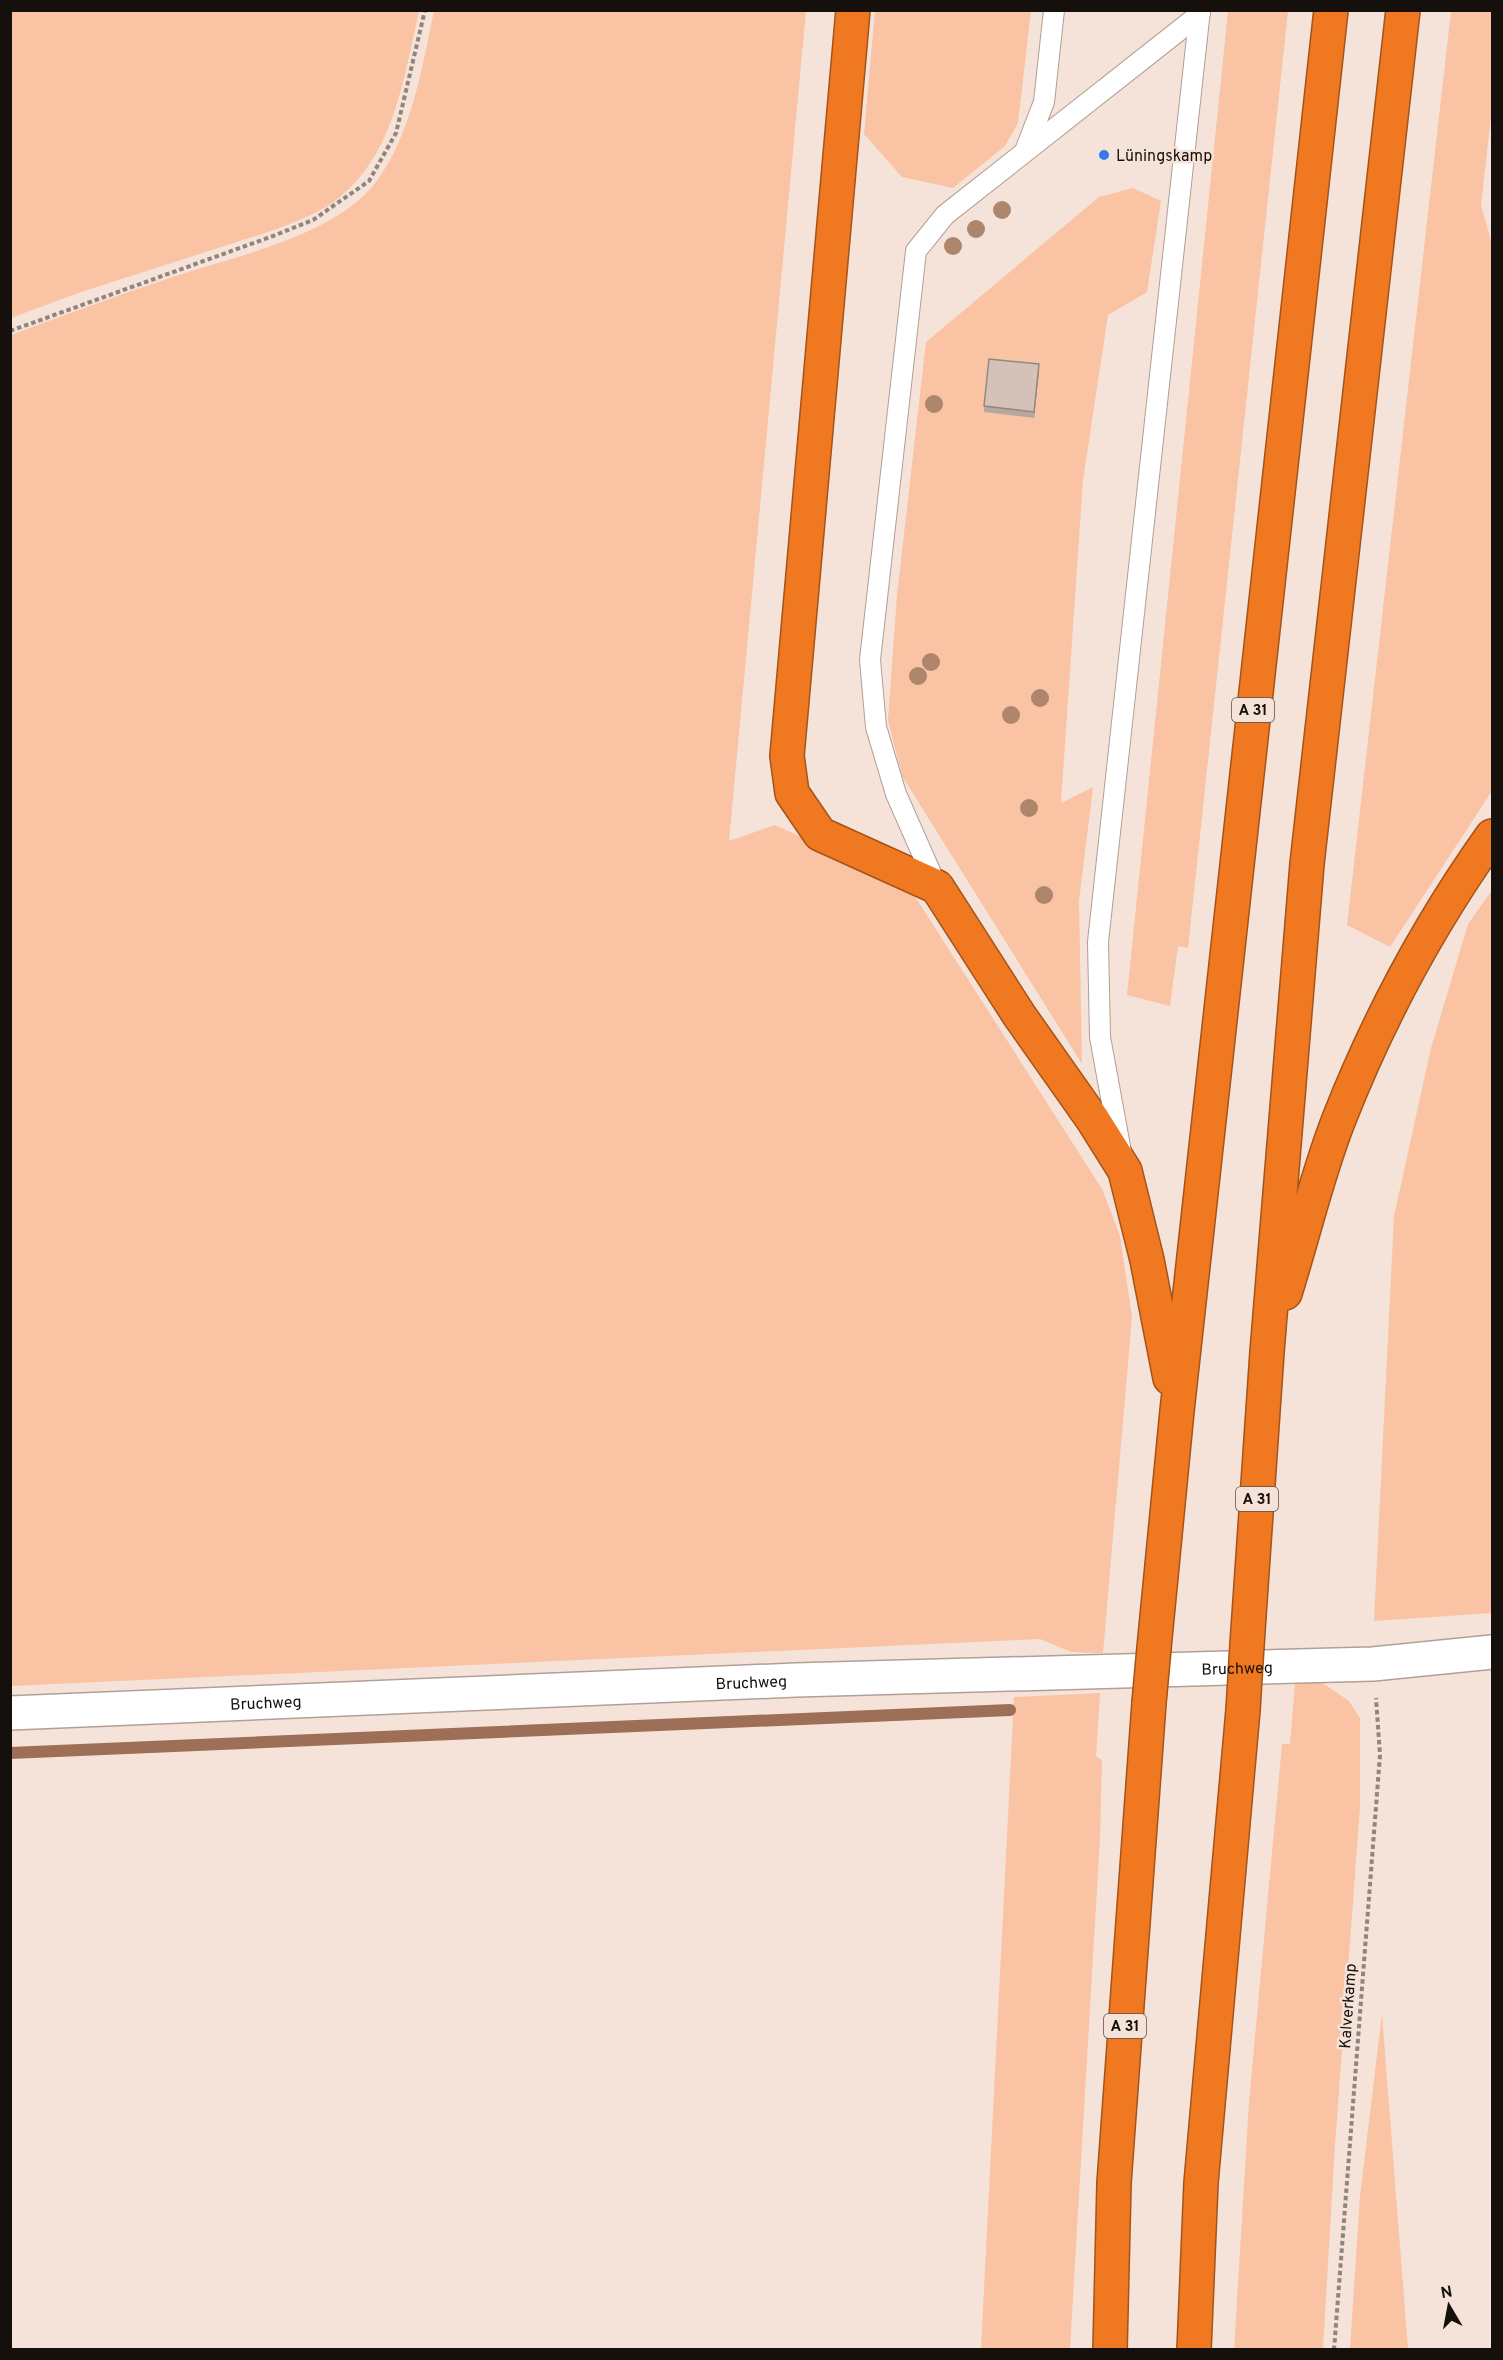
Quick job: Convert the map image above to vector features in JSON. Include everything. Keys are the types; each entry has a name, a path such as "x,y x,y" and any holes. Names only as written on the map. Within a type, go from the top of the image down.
{"highway":[{"path":"853,10 787,756 792,793 820,834 937,886 1018,1015 1093,1120 1125,1171 1147,1260 1177,1411"},
{"name":"A 31","path":"1110,2349 1114,2183 1154,1648 1177,1411 1331,10"},
{"name":"A 31","path":"1194,2349 1201,2183 1243,1710 1267,1352 1307,864 1403,10"},
{"path":"1267,1352 1339,1120 1383,1023 1429,932 1492,836"}],"street":[{"name":"Bruchweg","path":"10,1713 796,1680 1373,1664 1492,1652"}],"lane":[{"path":"1025,153 1044,102 1054,10"},
{"path":"937,886 896,794 876,728 870,660 916,251 945,215 1200,12"},
{"path":"1125,1171 1100,1037 1098,942 1200,12"}],"path":[{"path":"10,331 313,220 369,181 396,133 425,10"},
{"name":"Kalverkamp","path":"1334,2349 1380,1755 1373,1664"}],"shaded area":[{"path":"10,11 419,11 401,89 384,139 371,162 355,183 335,201 311,215 277,229 78,293 11,318"},
{"path":"434,11 806,11 729,841 775,825 909,887 1102,1189 1120,1236 1132,1317 1103,1653 1071,1652 1040,1639 11,1686 11,335 153,284 282,242 336,217 358,201 376,182 399,143 414,100"},
{"path":"875,11 1031,11 1018,123 1005,146 953,188 902,177 864,134"},
{"path":"1228,11 1288,11 1188,948 1178,946 1170,1006 1127,995"},
{"path":"1451,11 1492,11 1492,108 1481,205 1492,244 1492,791 1390,947 1347,925"},
{"path":"1133,188 1161,201 1147,292 1108,315 1083,480 1061,803 1093,787 1079,901 1082,1064 902,776 888,720 897,595 926,342 1099,197"},
{"path":"1492,890 1492,1613 1374,1621 1394,1216 1431,1048 1468,924"},
{"path":"1308,1673 1349,1701 1360,1718 1360,1807 1335,2145 1323,2349 1234,2350 1249,2102 1282,1744 1290,1744 1295,1683"},
{"path":"1100,1693 1096,1756 1102,1760 1100,1838 1070,2349 981,2349 1014,1697"},
{"path":"1382,2014 1408,2349 1350,2349 1360,2196"}],"building":[{"path":"989,359 1039,364 1034,412 984,406"}],"waterway":[{"path":"10,1753 1010,1710"}],"place":[{"name":"Lüningskamp","path":"1104,155"}]}
